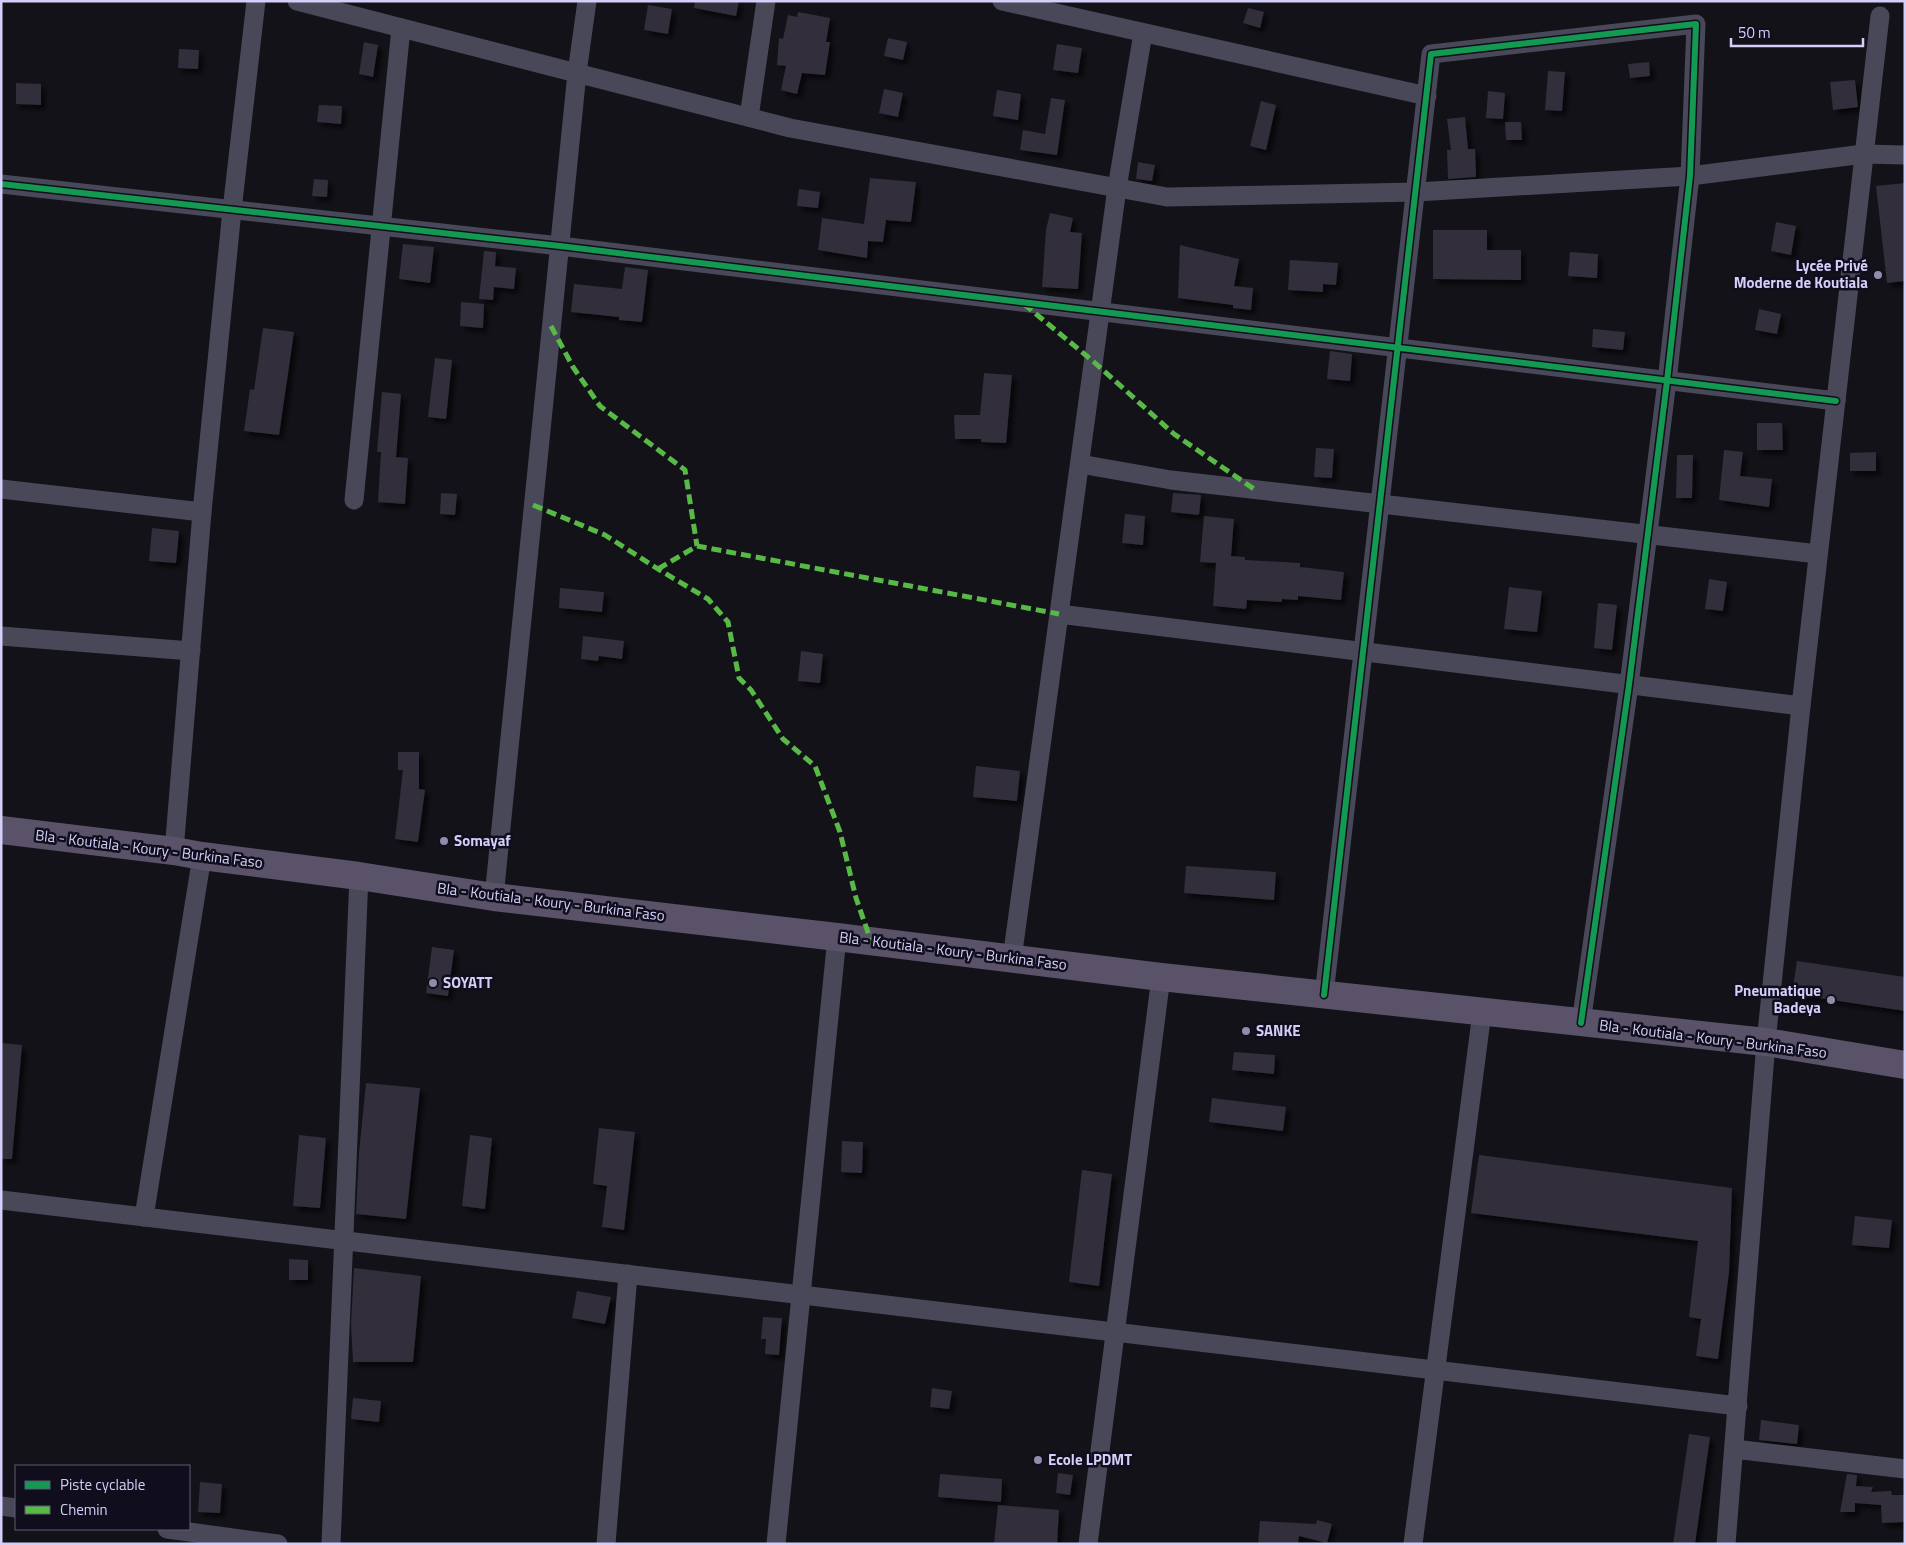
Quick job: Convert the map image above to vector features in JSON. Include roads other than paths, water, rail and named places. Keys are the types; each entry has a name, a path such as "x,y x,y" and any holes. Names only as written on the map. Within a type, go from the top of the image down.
{"main road":[{"name":"Bla - Koutiala - Koury - Burkina Faso","path":"1,830 359,876 494,897 1161,977 1766,1042 1905,1066"}],"street":[{"path":"174,851 202,512 232,210 256,1"},
{"path":"297,1 790,128 1167,198 1416,192 1690,176 1864,154 1905,155"},
{"path":"494,897 577,73 587,1"},
{"path":"749,117 766,1"},
{"path":"1002,1 1427,96"},
{"path":"1726,1544 1766,1042 1801,706 1880,16"},
{"path":"1324,995 1432,54 1696,24 1690,176 1667,380 1629,685 1581,1022"},
{"path":"354,500 401,28"},
{"path":"1012,959 1117,188 1142,32"},
{"path":"1,184 560,246 1836,401"},
{"path":"1080,464 1171,480 1818,554"},
{"path":"1,488 202,512"},
{"path":"1059,614 1801,706"},
{"path":"2,640 191,651"},
{"path":"144,1217 202,856"},
{"path":"331,1544 359,876"},
{"path":"776,1544 837,937"},
{"path":"1088,1544 1161,977"},
{"path":"1413,1544 1482,1012"},
{"path":"1,1200 1738,1406"},
{"path":"606,1544 628,1274"},
{"path":"1734,1449 1905,1469"},
{"path":"1,1506 15,1508"},
{"path":"174,1530 278,1544"}],"place":[{"name":"Lycée Privé Moderne de Koutiala","path":"1878,275"},
{"name":"Somayaf","path":"444,841"},
{"name":"SOYATT","path":"433,983"},
{"name":"Pneumatique Badeya","path":"1831,1000"},
{"name":"SANKE","path":"1246,1031"},
{"name":"Ecole LPDMT","path":"1038,1460"}]}
